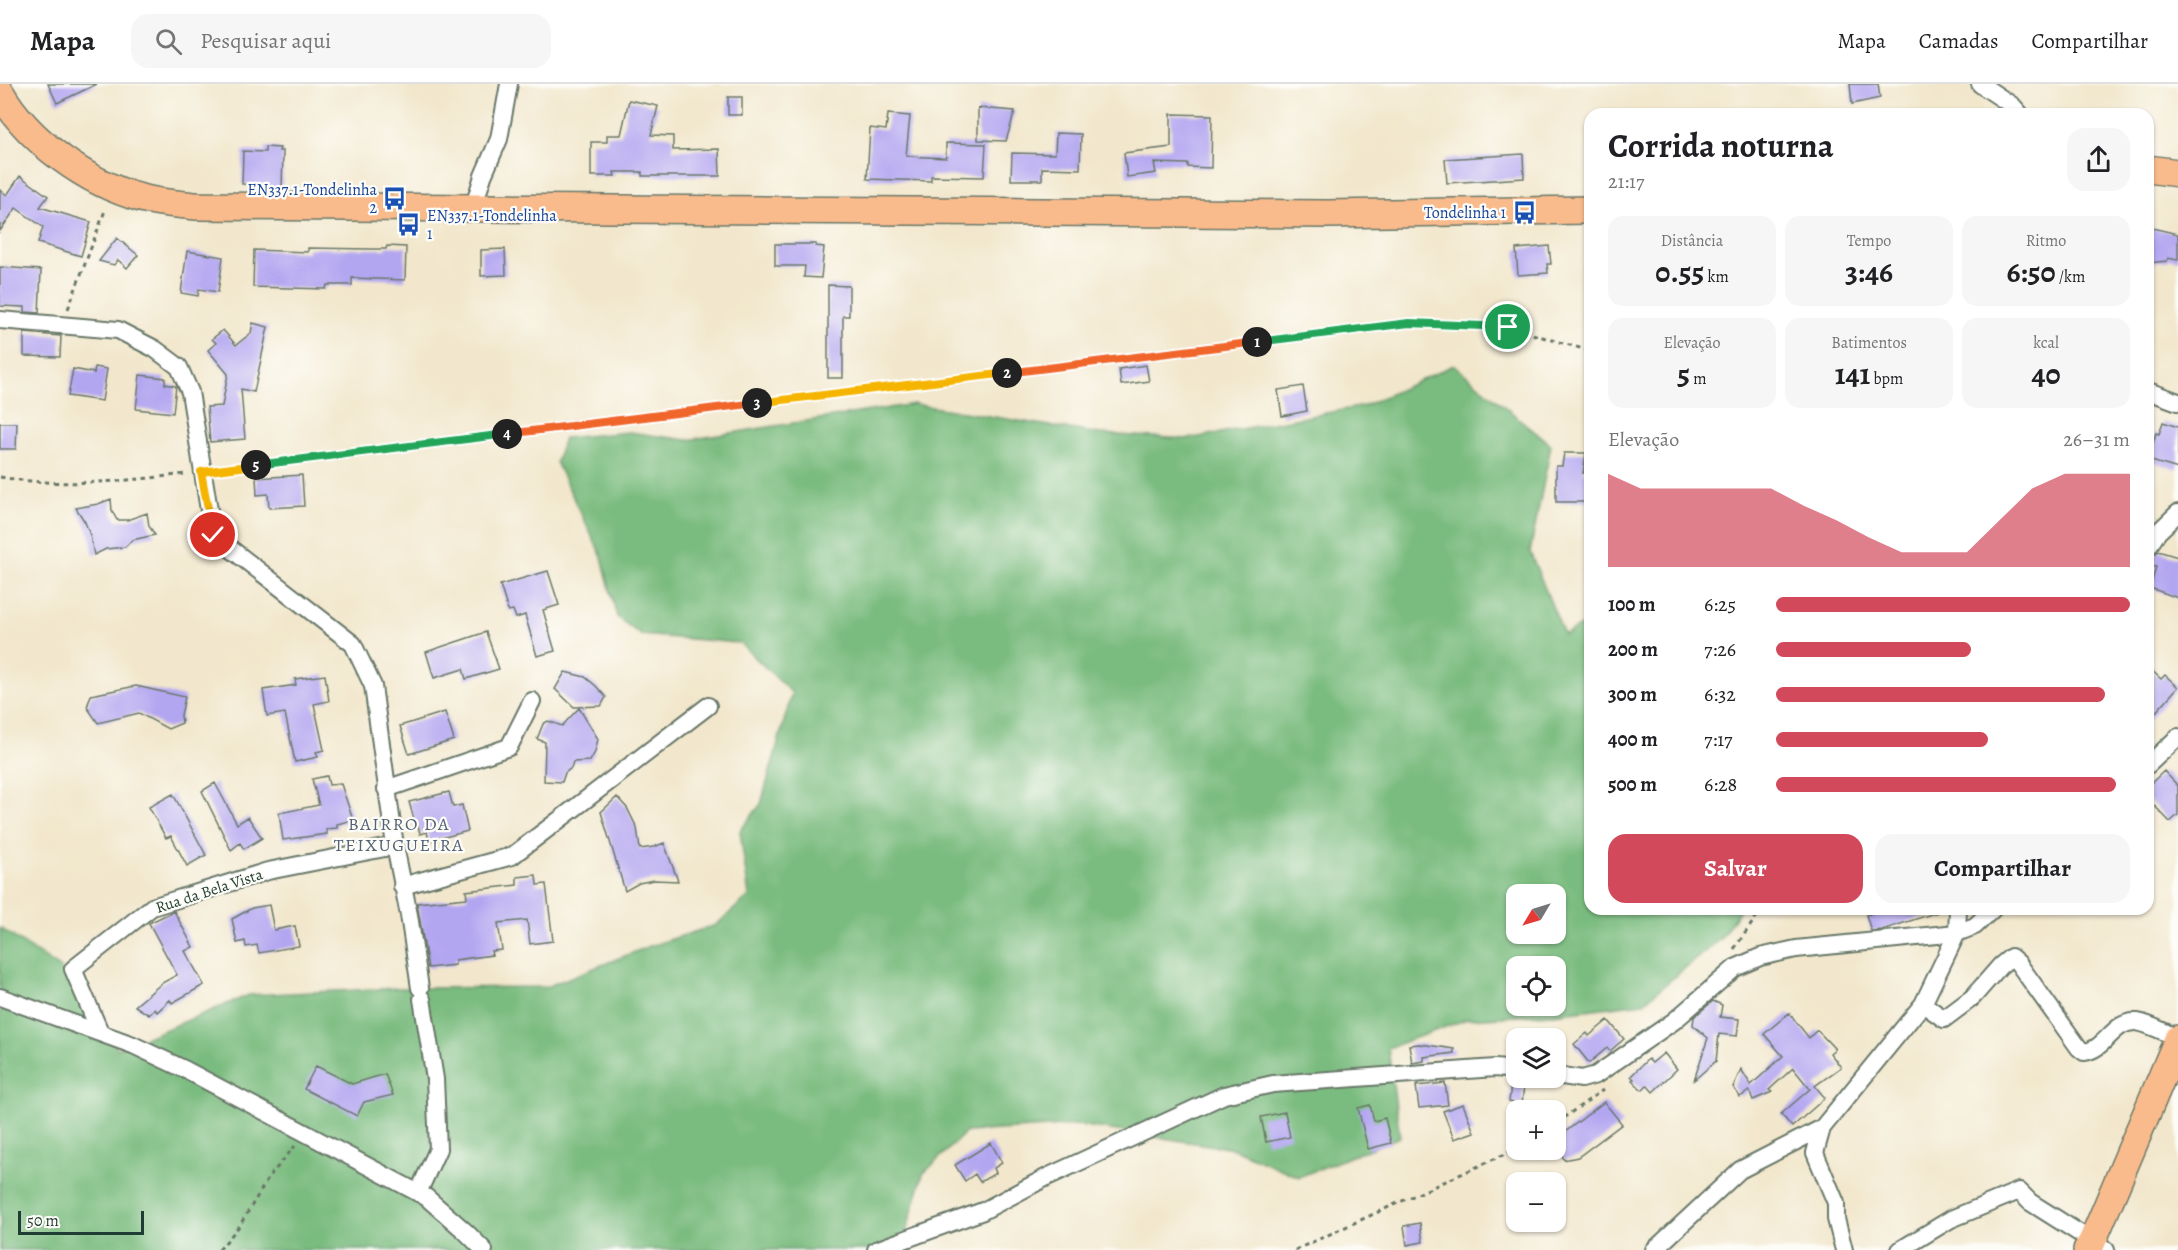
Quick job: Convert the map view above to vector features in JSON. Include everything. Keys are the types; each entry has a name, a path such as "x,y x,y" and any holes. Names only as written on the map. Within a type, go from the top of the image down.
{"main road":[{"path":"0,92 22,123 38,139 72,165 113,188 142,198 196,206 1584,216"},
{"path":"2154,170 2178,173"},
{"path":"2095,1247 2178,1039"}],"street":[{"path":"473,208 483,176 499,139 510,84"},
{"path":"1980,84 2015,108"},
{"path":"0,320 118,330 155,349 179,367 190,392 201,472 213,535 353,644 373,686 386,789 435,1079 438,1149 418,1193"},
{"path":"2154,393 2178,402"},
{"path":"2154,538 2178,513"},
{"path":"386,789 509,747 532,701"},
{"path":"402,886 512,856 708,706"},
{"path":"2154,759 2178,737"},
{"name":"Rua da Bela Vista","path":"100,1032 73,969 152,907 268,871 395,846"},
{"path":"1654,1250 1740,1170 1822,1128 1923,1004 1957,933 1958,915"},
{"path":"1566,1077 1582,1079 1596,1075 1674,1021 1735,968 1760,957 1796,949 1957,933 1975,926 1987,915"},
{"path":"1923,1004 1944,1019 1972,998 2011,957 2018,963 2084,1052 2092,1052 2123,1024 2138,1022 2178,1039"},
{"path":"0,997 100,1032 186,1070 426,1197 484,1250"},
{"path":"876,1250 983,1211 1047,1176 1224,1095 1273,1084 1506,1069"},
{"path":"1822,1128 1815,1154 1836,1203 1836,1218 1844,1250"},
{"path":"1900,1250 1951,1220 2019,1191 2030,1202 2095,1247"}],"path":[{"path":"62,325 113,188"},
{"path":"0,477 25,481 108,483 1409,323 1508,327 1584,349"},
{"path":"219,1250 240,1226 269,1178 306,1134"},
{"path":"1295,1250 1506,1155"}],"green space":[{"path":"1454,365 1551,445 1530,552 1564,635 1584,624 1584,915 1736,915 1721,938 1643,1003 1566,1012 1566,956 1506,956 1506,1016 1519,1016 1467,1019 1388,1048 1400,1137 1299,1177 1234,1149 1079,1125 966,1132 923,1174 901,1250 0,1250 0,928 60,968 118,1049 249,995 400,988 546,987 650,946 716,925 749,896 740,831 761,804 792,693 740,643 641,635 617,617 602,557 556,462 564,438 629,432 687,440 914,404 1100,434 1188,439 1364,406"}],"building":[{"path":"48,84 97,84 57,103"},
{"path":"1850,84 1878,84 1880,98 1852,104"},
{"path":"728,97 742,97 742,115 728,115"},
{"path":"629,100 658,106 651,135 673,136 673,150 719,149 720,176 642,176 642,172 614,172 615,176 591,176 591,142 607,142 607,135 621,135"},
{"path":"978,108 1015,111 1006,141 978,140"},
{"path":"888,114 910,116 906,156 946,158 946,143 986,144 984,177 931,176 931,181 867,179 870,128 886,130"},
{"path":"1171,114 1212,115 1211,168 1188,167 1188,164 1154,163 1156,173 1127,177 1124,153 1171,147"},
{"path":"1056,133 1081,134 1080,169 1042,168 1042,180 1011,180 1012,153 1055,154"},
{"path":"265,147 280,148 279,151 283,151 282,190 268,190 268,185 242,184 243,151 265,152"},
{"path":"1523,154 1524,178 1447,183 1445,159"},
{"path":"20,176 48,196 40,207 91,222 81,256 38,243 43,227 16,208 0,231 0,190 7,195"},
{"path":"2154,228 2178,234 2178,260 2168,258 2167,261 2154,262"},
{"path":"117,238 138,255 127,268 118,260 114,265 99,261"},
{"path":"775,244 816,244 816,246 824,247 821,278 804,277 805,266 775,266"},
{"path":"387,246 406,247 405,280 352,278 352,285 327,285 326,289 253,287 254,250 308,252 308,248 386,249"},
{"path":"1549,246 1551,264 1547,264 1548,273 1518,275 1516,249"},
{"path":"505,249 506,275 481,276 481,250"},
{"path":"187,251 223,257 218,292 199,289 198,296 181,293"},
{"path":"0,267 41,270 39,313 25,312 25,307 0,306"},
{"path":"828,285 849,286 849,316 843,316 843,378 828,378"},
{"path":"253,323 268,327 254,392 241,389 245,439 210,442 207,407 222,406 228,374 208,350 216,343 212,339 223,330 236,345 251,333"},
{"path":"24,333 61,336 60,357 24,356"},
{"path":"1146,365 1149,381 1121,385 1119,369"},
{"path":"95,367 107,369 102,401 68,396 73,369 94,373"},
{"path":"140,375 165,378 165,384 176,386 173,413 136,409"},
{"path":"1303,386 1307,411 1282,416 1278,390"},
{"path":"2163,422 2178,427 2178,469 2154,462 2154,440 2156,433 2159,434"},
{"path":"0,423 17,423 16,449 0,449"},
{"path":"1564,453 1584,453 1584,502 1556,502 1556,466 1562,466"},
{"path":"302,475 304,506 269,508 268,494 257,495 256,478"},
{"path":"111,499 112,511 117,520 127,520 147,513 149,526 155,535 132,540 125,547 106,549 94,555 90,535 76,508"},
{"path":"2158,551 2178,557 2178,598 2154,589 2156,567 2154,567 2154,555"},
{"path":"548,571 559,605 543,610 555,651 537,656 525,615 516,618 513,610 508,611 500,585"},
{"path":"486,632 499,669 466,679 463,669 434,678 426,652"},
{"path":"565,672 585,677 596,686 606,697 601,706 574,707 555,689"},
{"path":"2154,673 2161,679 2165,675 2178,687 2154,714"},
{"path":"325,675 329,701 314,704 324,750 316,752 318,757 295,762 285,713 267,716 263,690 296,685 295,679"},
{"path":"136,686 185,697 181,715 182,723 168,729 139,713 98,723 87,707 91,695"},
{"path":"579,708 598,739 595,752 590,761 573,762 562,782 544,781 545,742 537,739 543,724 548,721 562,726"},
{"path":"445,712 454,740 409,754 400,726"},
{"path":"2164,771 2178,786 2178,815 2170,822 2154,805 2154,780"},
{"path":"327,776 329,785 341,784 353,820 337,824 337,828 326,829 327,834 283,840 279,813 319,805 312,779"},
{"path":"215,783 237,824 248,817 262,838 244,849 240,843 231,850 202,791"},
{"path":"449,792 453,807 462,805 468,831 429,841 427,832 420,834 409,802"},
{"path":"173,794 206,855 187,866 171,836 166,838 149,807"},
{"path":"617,797 627,808 637,828 640,849 664,843 678,881 654,880 639,883 625,891 601,812"},
{"path":"536,875 537,885 546,884 553,941 530,944 527,920 498,923 502,950 491,951 492,955 455,960 455,965 428,968 417,903 467,898 466,891 517,885 517,877"},
{"path":"269,905 274,930 295,926 299,946 259,953 257,945 246,947 245,941 237,943 232,919 252,908"},
{"path":"174,911 193,947 185,951 204,985 172,1003 170,1000 157,1012 155,1009 149,1015 135,1006 162,983 177,975 149,923"},
{"path":"1866,915 1929,915 1882,930 1871,931"},
{"path":"1713,1001 1722,1005 1720,1017 1739,1019 1737,1036 1719,1034 1716,1061 1694,1080 1708,1038 1693,1025 1694,1017"},
{"path":"1789,1013 1809,1038 1817,1030 1835,1049 1830,1053 1841,1067 1815,1086 1825,1098 1792,1127 1781,1114 1810,1089 1793,1068 1769,1090 1772,1092 1753,1100 1749,1091 1740,1097 1733,1087 1741,1069 1751,1085 1783,1056 1764,1034"},
{"path":"1608,1020 1624,1039 1610,1051 1607,1048 1589,1063 1574,1044 1587,1033 1589,1036"},
{"path":"1420,1044 1454,1049 1454,1053 1424,1057 1424,1061 1412,1063 1409,1045"},
{"path":"1664,1053 1677,1069 1653,1092 1647,1085 1642,1090 1631,1076 1648,1059 1652,1063"},
{"path":"316,1066 352,1084 385,1074 393,1095 364,1102 357,1116 304,1089"},
{"path":"1445,1083 1448,1105 1419,1108 1416,1086"},
{"path":"1511,1088 1524,1088 1522,1100 1509,1100"},
{"path":"1604,1102 1622,1124 1578,1157 1566,1160 1566,1131"},
{"path":"1463,1104 1474,1132 1454,1139 1443,1111"},
{"path":"1370,1105 1374,1121 1385,1118 1391,1143 1368,1149 1358,1108"},
{"path":"1285,1112 1290,1137 1266,1142 1261,1117"},
{"path":"991,1143 1002,1163 994,1168 996,1173 980,1182 975,1174 965,1181 955,1165"},
{"path":"1420,1223 1423,1242 1407,1245 1404,1226"}],"place":[{"name":"EN337.1-Tondelinha 2","path":"395,198"},
{"name":"Tondelinha 1","path":"1524,212"},
{"name":"EN337.1-Tondelinha 1","path":"409,224"}],"district":[{"name":"BAIRRO DA TEIXUGUEIRA","path":"399,834"}],"route":[{"path":"213,535 201,472 1409,323 1508,327"}]}
